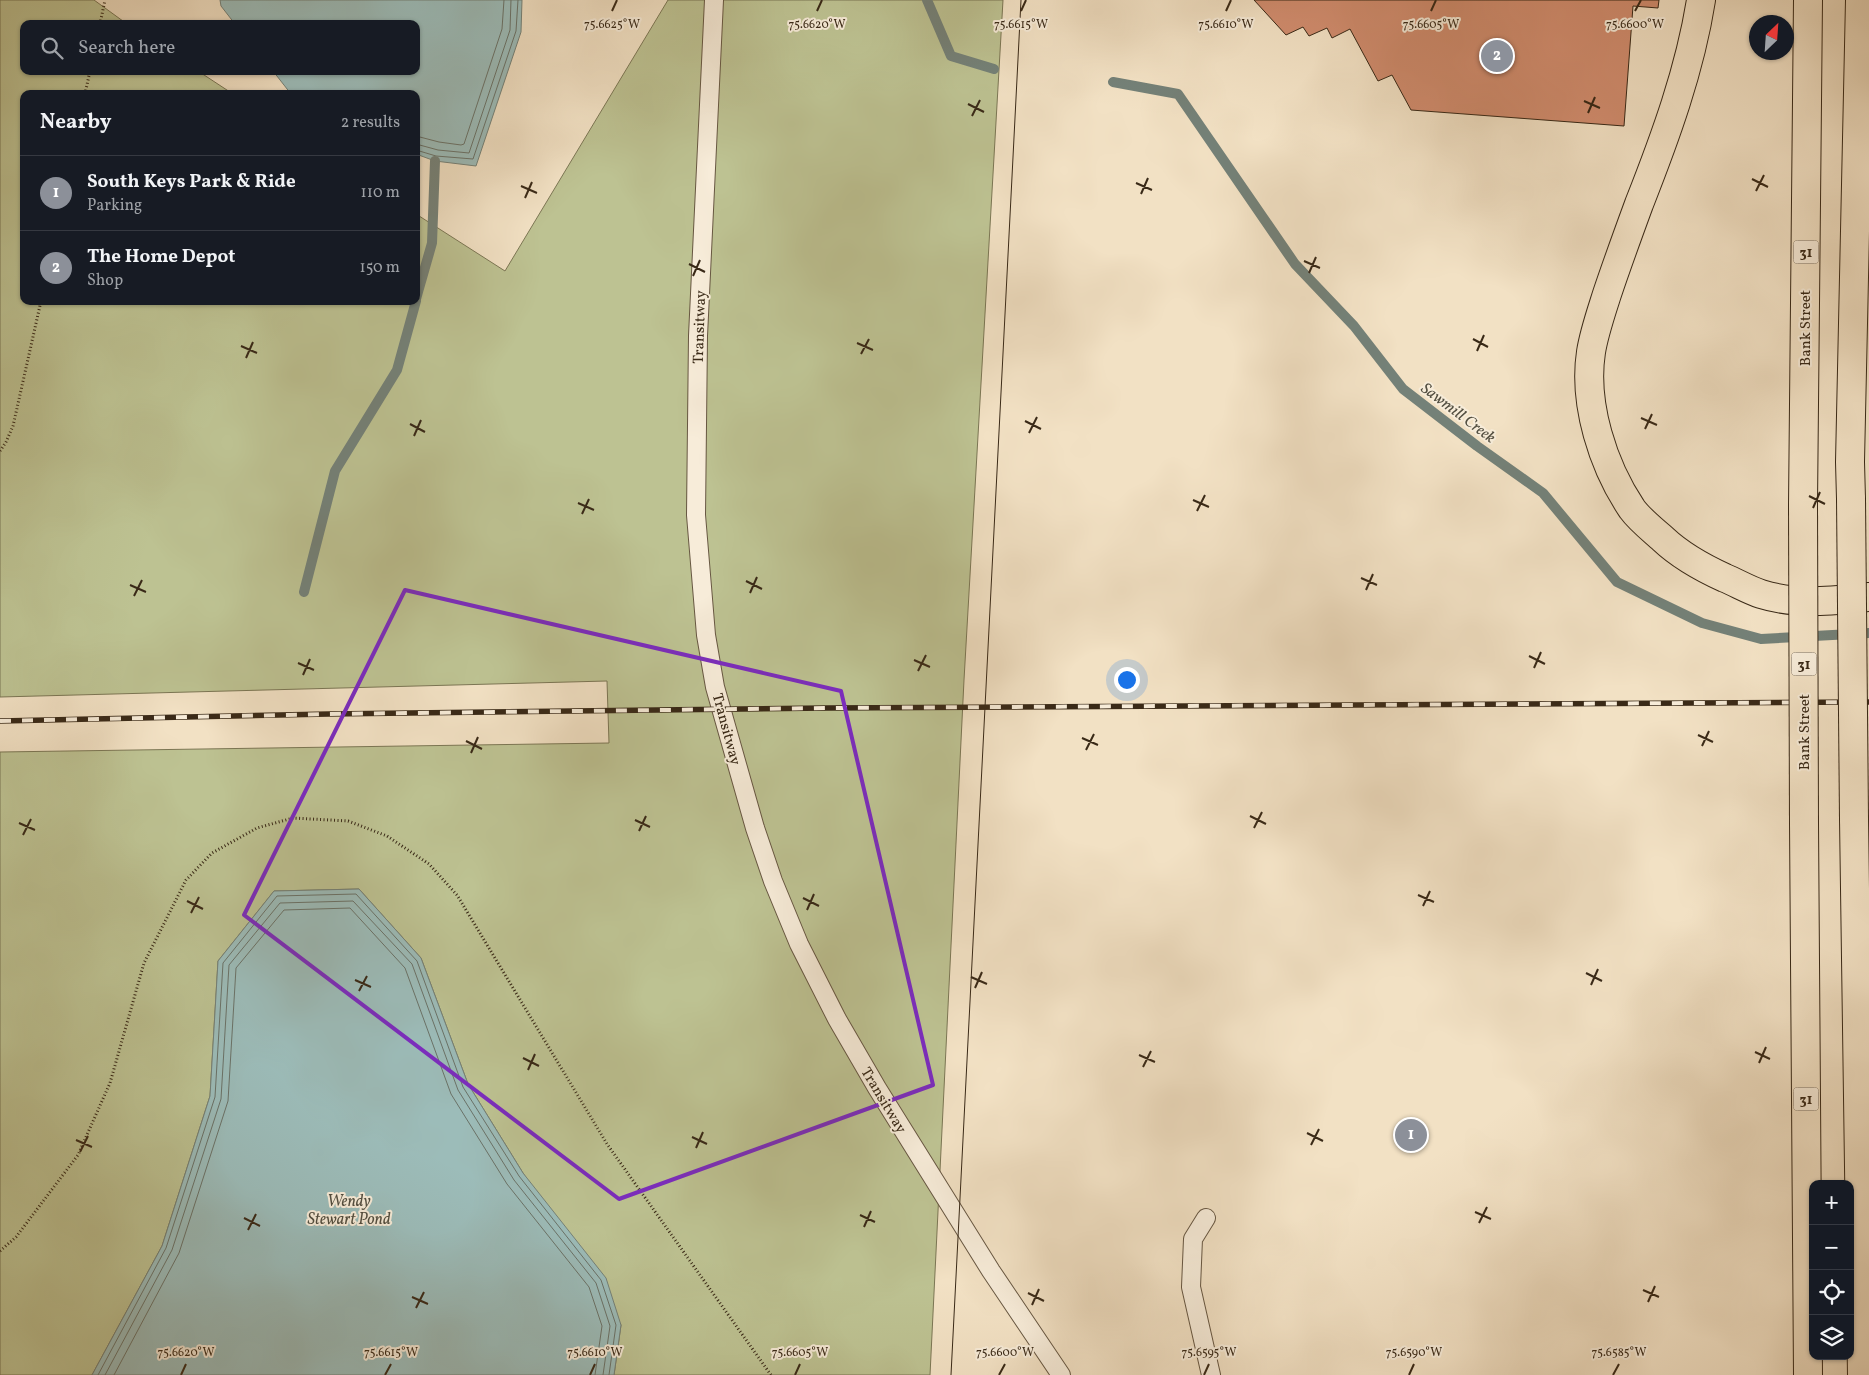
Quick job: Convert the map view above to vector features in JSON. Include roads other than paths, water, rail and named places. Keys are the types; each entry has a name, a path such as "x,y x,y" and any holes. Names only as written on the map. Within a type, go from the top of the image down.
{"main road":[{"path":"1701,0 1693,43 1668,128 1622,248 1601,312 1591,353 1589,382 1600,444 1612,476 1633,511 1673,549 1707,569 1752,590 1775,597 1819,602 1869,597"},
{"name":"Bank Street","path":"1808,0 1803,505 1808,1375"},
{"path":"1860,0 1850,452 1862,1375"}],"lane":[{"name":"Transitway","path":"714,0 698,336 696,515 706,635 715,687 764,854 773,881 803,952 837,1019 887,1105 991,1271 1061,1375"},
{"path":"1206,1218 1193,1239 1191,1287 1211,1375"}],"water":[{"path":"220,0 522,0 521,32 476,166 435,161 420,155 420,90 288,90 276,75 420,75 420,20 232,20 221,6"},
{"name":"Wendy Stewart Pond","path":"359,889 421,958 468,1084 523,1173 606,1278 621,1325 614,1375 92,1375 162,1246 210,1096 218,961 274,891"}],"waterway":[{"name":"Sawmill Creek","path":"927,0 951,56 994,69"},
{"name":"Sawmill Creek","path":"1113,82 1178,94 1295,264 1354,326 1403,389 1477,446 1543,493 1617,582 1702,623 1761,639 1869,633"},
{"path":"420,285 432,243 435,161"},
{"path":"304,592 335,471 397,370 415,305"}],"tram line":[{"path":"951,1375 1021,0"}],"railway":[{"path":"0,721 329,714 827,708 1869,702"}],"place":[{"name":"The Home Depot","path":"1497,56"},
{"name":"South Keys Park & Ride","path":"1411,1135"}]}
